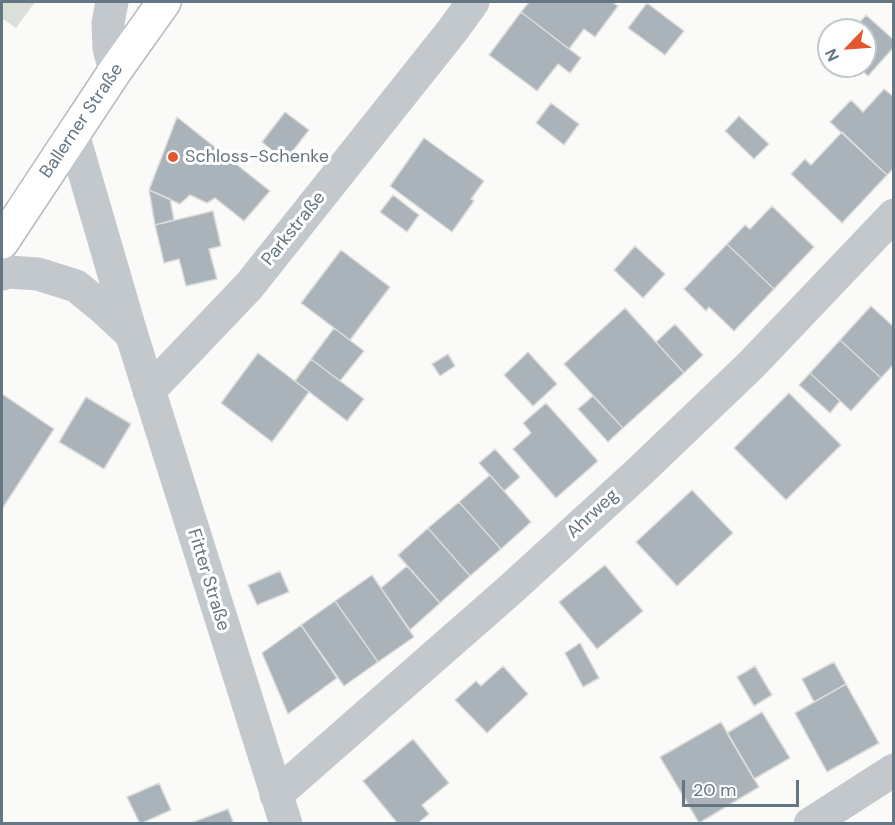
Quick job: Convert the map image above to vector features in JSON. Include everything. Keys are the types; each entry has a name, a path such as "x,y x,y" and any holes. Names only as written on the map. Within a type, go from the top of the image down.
{"main road":[{"name":"Ballerner Straße","path":"2,242 115,71 164,2"}],"street":[{"path":"112,2 108,23 109,48 115,71"},
{"name":"Parkstraße","path":"149,391 249,286 453,31 473,2"},
{"name":"Fitter Straße","path":"73,134 132,336 281,809"},
{"name":"Ahrweg","path":"281,809 511,589 637,474 751,365 894,215"},
{"name":"Fitter Straße","path":"2,274 8,272 38,274 76,286 132,336"},
{"path":"810,824 894,770"}],"shaded area":[{"path":"2,2 35,2 16,28 2,18"}],"building":[{"path":"529,2 612,2 618,6 595,37 584,29 569,49 521,12"},
{"path":"647,3 684,31 665,55 628,28"},
{"path":"521,12 581,58 570,73 558,64 537,91 489,55"},
{"path":"877,25 894,40 894,47 877,66"},
{"path":"884,89 894,97 894,168 887,175 830,122 851,100 863,112"},
{"path":"551,103 579,124 564,145 536,123"},
{"path":"285,112 309,130 285,161 262,142"},
{"path":"739,116 769,144 754,159 725,131"},
{"path":"177,117 270,191 244,221 215,198 207,203 190,195 180,204 149,190"},
{"path":"842,132 887,175 842,223 791,174 805,159 811,165"},
{"path":"424,138 484,181 471,199 474,201 452,232 390,186"},
{"path":"149,190 170,199 174,220 155,225"},
{"path":"393,195 419,215 407,232 380,212"},
{"path":"772,206 814,247 774,289 727,244 745,225 750,229"},
{"path":"213,211 221,246 209,249 217,279 186,286 179,259 164,263 155,225"},
{"path":"727,244 774,289 734,331 709,307 706,311 684,289"},
{"path":"635,246 665,274 643,298 614,270"},
{"path":"341,250 390,287 350,340 301,303"},
{"path":"871,306 894,327 894,364 881,378 840,340"},
{"path":"625,308 684,373 623,428 564,364"},
{"path":"675,324 703,355 684,373 656,342"},
{"path":"334,328 364,351 340,381 311,359"},
{"path":"840,340 881,378 851,411 810,373"},
{"path":"528,352 557,384 533,406 504,375"},
{"path":"258,353 309,392 272,442 221,403"},
{"path":"448,354 455,366 440,376 432,364"},
{"path":"311,359 364,399 347,421 295,381"},
{"path":"810,373 840,401 830,413 799,385"},
{"path":"789,393 841,445 786,500 734,448"},
{"path":"2,394 54,429 2,509"},
{"path":"593,396 623,428 608,442 578,409"},
{"path":"86,397 131,424 104,469 59,442"},
{"path":"546,403 598,461 556,498 513,449 531,433 523,423"},
{"path":"495,449 520,477 504,491 479,463"},
{"path":"490,475 531,522 501,549 459,502"},
{"path":"692,490 733,533 677,586 636,542"},
{"path":"459,502 501,549 470,576 428,528"},
{"path":"428,528 470,576 440,603 398,555"},
{"path":"605,565 643,611 597,649 559,602"},
{"path":"407,566 440,603 410,630 381,588"},
{"path":"280,571 289,592 257,605 248,585"},
{"path":"372,575 414,637 378,662 335,601"},
{"path":"335,601 378,662 344,686 301,625"},
{"path":"301,625 337,678 288,714 262,653"},
{"path":"580,643 599,678 583,687 565,653"},
{"path":"834,662 846,684 814,702 802,679"},
{"path":"503,666 528,694 487,733 455,700 476,681 481,686"},
{"path":"755,666 772,695 754,706 737,677"},
{"path":"846,684 879,743 827,772 795,713"},
{"path":"762,712 790,758 754,779 727,733"},
{"path":"721,722 759,787 699,823 660,757"},
{"path":"413,739 449,783 422,805 429,814 417,824 398,824 363,781"},
{"path":"159,783 171,810 140,824 127,797"},
{"path":"228,809 234,824 188,824"}],"place":[{"name":"Schloss-Schenke","path":"173,157"}]}
